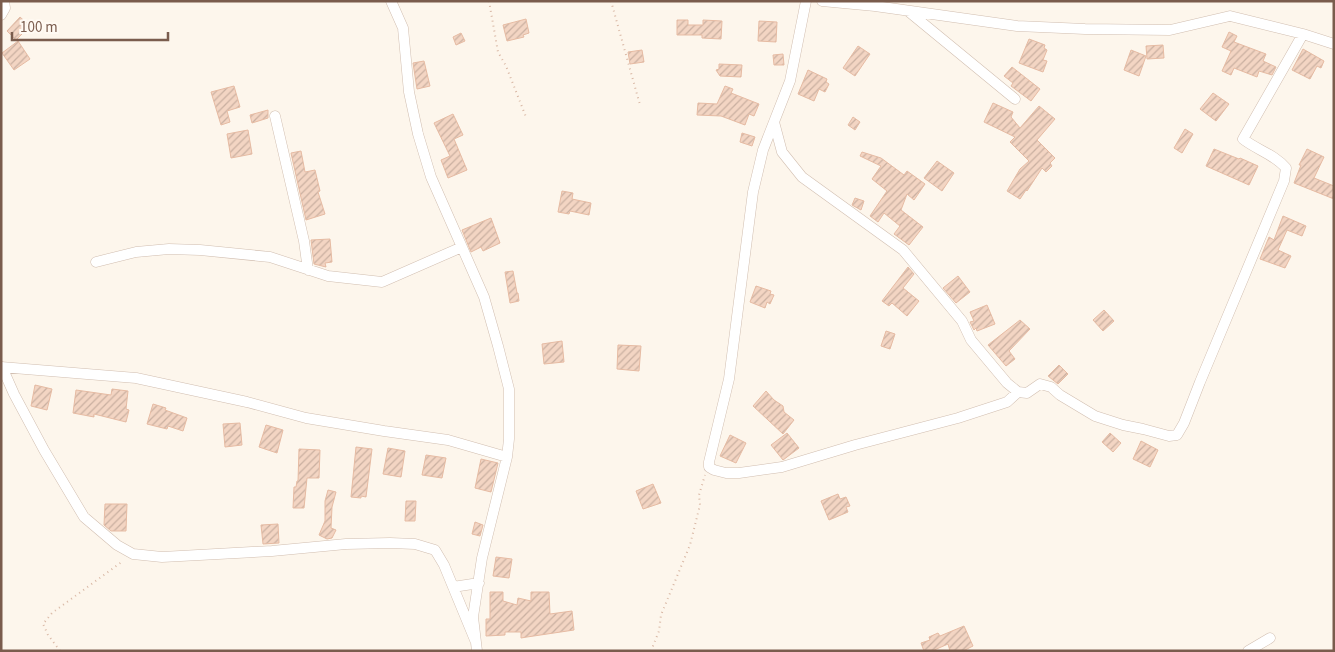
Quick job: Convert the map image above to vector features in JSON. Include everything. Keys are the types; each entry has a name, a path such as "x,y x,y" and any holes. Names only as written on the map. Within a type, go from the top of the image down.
{"street":[{"path":"1,15 5,8 4,1"},
{"path":"391,1 404,28 409,92 418,134 431,177 484,297 508,389 509,439 507,457 482,558 473,617 476,646"},
{"path":"806,1 790,81 763,150 753,192 729,379 709,467 726,473 782,467 855,445 958,418 1008,402 1018,392"},
{"path":"822,1 907,10 1017,26 1085,29 1170,30 1230,16 1303,34 1334,44"},
{"path":"907,10 1015,99"},
{"path":"774,122 782,152 802,177 903,250 962,321 970,340 1007,383 1018,392 1027,393 1040,384 1051,387 1060,395 1095,416 1170,436 1177,435 1284,181 1286,168 1281,162 1243,139 1303,34"},
{"path":"275,116 304,241 308,270"},
{"path":"96,262 136,252 169,249 200,250 270,257 328,276 382,282 462,247"},
{"path":"476,646 444,565 435,550 415,544 346,544 272,551 162,557 133,554 117,545 84,517 44,450 2,367 136,378 247,402 306,418 448,440 507,457"},
{"path":"453,587 479,583"},
{"path":"1248,651 1270,638"}],"path":[{"path":"488,1 498,52 506,66 526,117"},
{"path":"611,1 640,105"},
{"path":"651,651 659,631 660,615 690,545 700,505 699,495 704,476 709,467"},
{"path":"60,651 42,624 52,613 133,554"}],"building":[{"path":"20,17 30,26 16,40 7,31"},
{"path":"526,19 529,33 523,35 524,37 507,41 503,25"},
{"path":"677,20 688,20 688,25 703,25 703,20 722,21 721,39 702,38 702,35 677,35"},
{"path":"759,21 777,22 776,42 758,41"},
{"path":"1229,32 1237,36 1234,42 1266,54 1263,61 1276,67 1272,75 1259,71 1257,77 1234,68 1231,75 1222,71 1231,51 1222,47"},
{"path":"461,33 465,41 456,45 453,37"},
{"path":"1029,39 1045,45 1044,48 1047,50 1043,60 1047,61 1043,72 1019,63"},
{"path":"18,41 30,59 14,70 2,53"},
{"path":"1163,45 1164,58 1147,59 1146,46"},
{"path":"858,46 870,54 855,76 843,68"},
{"path":"1303,49 1324,61 1321,68 1317,66 1310,79 1292,70"},
{"path":"642,50 644,62 630,64 628,52"},
{"path":"1131,50 1146,56 1139,76 1124,70"},
{"path":"783,54 784,65 774,65 773,55"},
{"path":"424,61 430,86 417,89 413,63"},
{"path":"719,64 742,65 741,77 720,76 716,70 719,69"},
{"path":"1012,67 1040,89 1031,101 1011,86 1013,83 1004,76"},
{"path":"808,70 827,79 826,82 829,84 825,92 819,89 814,101 798,94"},
{"path":"234,86 240,107 227,111 230,122 221,125 211,92"},
{"path":"725,86 733,89 731,93 759,104 754,116 749,114 745,125 721,116 697,115 698,103 717,104"},
{"path":"1213,93 1229,104 1216,121 1200,109"},
{"path":"993,103 1013,112 1011,117 1020,128 1039,106 1055,119 1037,140 1055,158 1050,163 1052,166 1046,172 1042,168 1020,199 1007,191 1020,169 1029,161 1010,142 1015,137 984,122"},
{"path":"268,110 268,118 252,123 250,115"},
{"path":"453,114 463,135 454,139 467,170 448,178 441,160 450,156 434,123"},
{"path":"853,117 860,122 855,130 848,125"},
{"path":"1185,129 1193,134 1182,153 1174,148"},
{"path":"248,130 252,154 231,158 227,134"},
{"path":"742,133 755,137 752,146 740,142"},
{"path":"1214,149 1258,166 1249,185 1206,166"},
{"path":"1307,149 1324,157 1314,178 1334,186 1334,199 1294,183 1301,165 1299,165"},
{"path":"301,151 305,172 315,170 320,191 318,192 325,214 306,220 291,153"},
{"path":"862,152 881,158 904,175 907,171 925,184 914,200 907,194 901,210 923,227 909,245 894,234 900,226 884,213 878,222 870,216 887,191 872,179 881,166 860,156"},
{"path":"937,161 954,173 942,191 924,178"},
{"path":"562,191 573,193 572,199 591,203 589,215 570,211 569,214 558,212"},
{"path":"855,198 864,201 861,210 852,205"},
{"path":"1283,216 1306,226 1302,236 1287,230 1278,250 1291,256 1285,268 1260,259 1269,237 1274,240"},
{"path":"491,218 500,243 483,251 481,247 471,252 462,230"},
{"path":"330,239 332,262 325,263 326,267 314,264 311,240"},
{"path":"908,267 914,274 903,288 919,301 907,316 892,303 889,306 882,301"},
{"path":"513,271 519,301 510,303 505,272"},
{"path":"958,276 970,292 956,303 943,288"},
{"path":"756,286 771,291 770,294 774,295 770,304 767,302 765,308 750,302"},
{"path":"987,305 995,324 977,331 976,328 974,330 970,322 974,321 970,312"},
{"path":"1104,310 1114,321 1103,331 1093,320"},
{"path":"1020,320 1030,329 1009,351 1015,359 1006,366 988,345"},
{"path":"886,331 895,334 890,349 881,346"},
{"path":"562,341 564,362 544,364 542,344"},
{"path":"618,345 641,346 639,371 617,369"},
{"path":"1059,365 1068,374 1058,384 1048,376"},
{"path":"35,385 52,389 47,410 31,406"},
{"path":"112,389 128,391 126,409 129,410 126,422 94,414 94,417 73,413 76,390 111,395"},
{"path":"766,391 783,406 784,412 794,420 783,434 753,406"},
{"path":"153,404 187,418 183,431 168,426 167,429 147,424"},
{"path":"240,423 242,445 225,447 223,424"},
{"path":"266,425 283,430 277,453 259,447"},
{"path":"787,433 799,448 783,460 771,445"},
{"path":"1110,433 1121,443 1113,452 1102,442"},
{"path":"730,435 746,443 736,463 720,456"},
{"path":"1141,441 1158,450 1150,467 1133,459"},
{"path":"356,447 372,449 366,497 361,496 361,498 351,497"},
{"path":"388,448 405,451 401,477 383,474"},
{"path":"299,449 320,450 319,478 307,478 304,508 293,508 294,487 296,487 298,481"},
{"path":"426,455 446,458 442,478 422,475"},
{"path":"481,459 498,463 491,492 475,488"},
{"path":"653,484 661,503 643,509 636,491"},
{"path":"328,490 336,492 332,507 331,528 336,530 332,538 327,539 319,535 325,521 325,501"},
{"path":"838,494 840,499 846,497 850,506 846,507 848,512 829,520 821,501"},
{"path":"406,501 416,501 415,521 405,521"},
{"path":"105,504 127,504 126,531 111,531 104,525"},
{"path":"475,522 483,525 480,536 472,534"},
{"path":"278,524 279,543 263,544 261,525"},
{"path":"496,557 512,559 509,578 493,576"},
{"path":"490,592 503,592 503,601 517,605 518,598 531,601 531,592 549,592 550,614 572,611 574,630 521,638 521,632 505,632 505,635 486,636 486,619 490,619"},
{"path":"964,626 973,646 963,651 950,651 948,644 932,651 924,651 921,643 930,640 929,637 938,633 940,636"}]}
